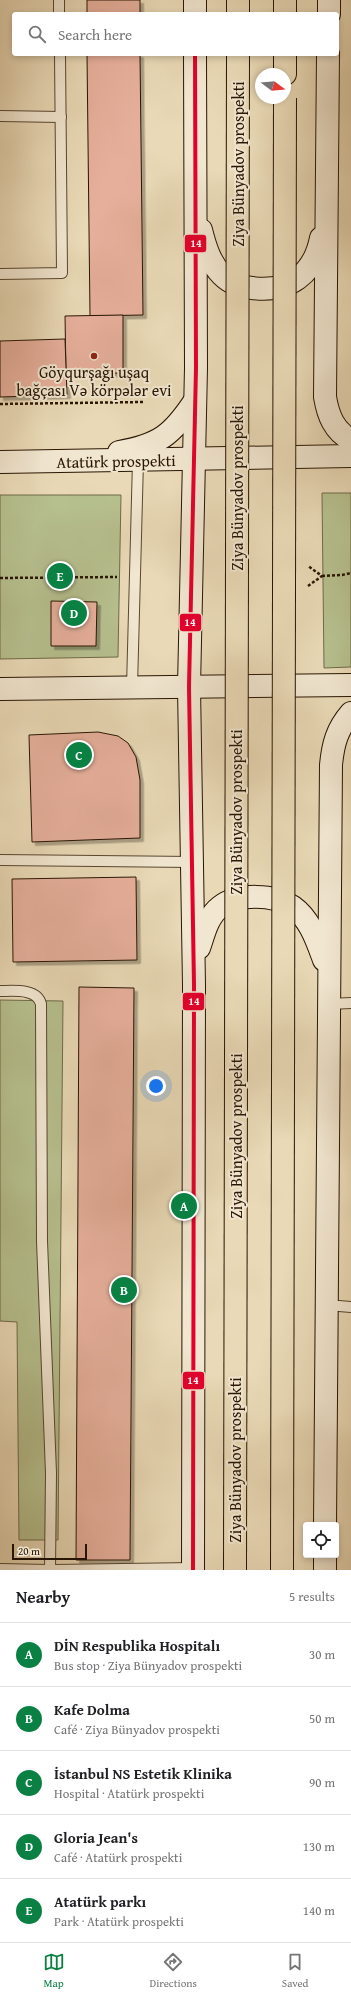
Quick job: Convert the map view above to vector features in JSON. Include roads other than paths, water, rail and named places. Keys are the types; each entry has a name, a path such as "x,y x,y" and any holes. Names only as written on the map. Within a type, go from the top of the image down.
{"main road":[{"path":"195,0 195,12"},
{"path":"238,0 238,12"},
{"path":"285,0 285,12"},
{"path":"329,0 329,12"},
{"path":"193,1569 194,985 189,687 194,402 195,56"},
{"name":"Ziya Bünyadov prospekti","path":"235,1570 238,56"},
{"path":"285,56 285,68"},
{"path":"328,56 325,397 332,422 343,436 351,440"},
{"path":"282,1570 285,104"},
{"path":"195,202 203,238 212,262 223,276 240,286 263,290 288,286 305,273 318,253 326,212"},
{"path":"66,462 143,448 167,435 183,418 194,402"},
{"name":"Atatürk prospekti","path":"0,462 138,461 351,456"},
{"path":"0,689 351,685"},
{"path":"325,1522 330,765 338,729 351,713"},
{"path":"194,985 200,948 207,924 219,908 233,900 253,898 275,899 293,907 304,918 314,935 328,968"},
{"path":"325,1558 325,1570"}],"lane":[{"path":"59,0 59,12"},
{"path":"0,274 62,273 60,56"},
{"path":"0,116 61,117"},
{"path":"132,687 138,461"},
{"path":"0,860 193,862"},
{"path":"0,991 33,994 40,999 41,1004 42,1241 51,1473 51,1570"},
{"path":"329,1004 351,1003"},
{"path":"327,1305 351,1307"},
{"path":"0,1569 193,1569"}],"place":[{"name":"Göyqurşağı uşaq bağçası Və körpələr evi","path":"94,356"},
{"name":"Atatürk parkı","path":"60,576"},
{"name":"Gloria Jean's","path":"74,613"},
{"name":"İstanbul NS Estetik Klinika","path":"79,755"},
{"name":"DİN Respublika Hospitalı","path":"184,1206"},
{"name":"Kafe Dolma","path":"124,1290"}]}
